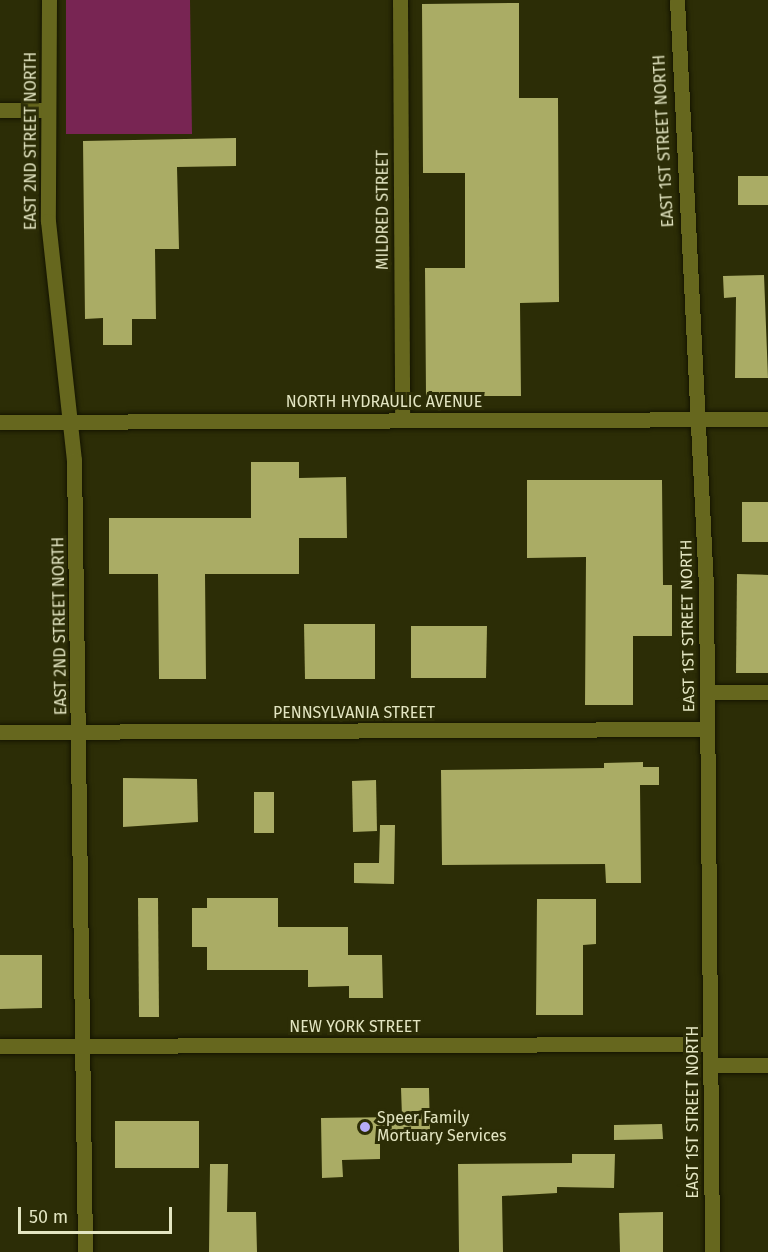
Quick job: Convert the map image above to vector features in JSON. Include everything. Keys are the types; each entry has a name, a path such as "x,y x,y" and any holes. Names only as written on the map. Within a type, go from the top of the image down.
{"street":[{"name":"EAST 2ND STREET NORTH","path":"49,0 48,221 70,422 80,732 85,1252"},
{"name":"MILDRED STREET","path":"400,0 402,420"},
{"name":"EAST 1ST STREET NORTH","path":"677,0 699,419 707,692 712,1252"},
{"path":"0,110 48,110"},
{"name":"NORTH HYDRAULIC AVENUE","path":"0,422 768,419"},
{"path":"707,692 768,692"},
{"name":"PENNSYLVANIA STREET","path":"0,732 707,729"},
{"name":"NEW YORK STREET","path":"0,1046 710,1044"},
{"path":"710,1065 768,1065"}],"shaded area":[{"path":"66,0 190,0 192,134 66,134"}],"building":[{"path":"519,3 519,98 558,98 559,302 520,303 521,396 426,396 425,268 465,268 465,173 423,173 422,4"},
{"path":"236,138 236,166 177,167 179,249 155,249 156,319 132,319 132,345 103,345 103,318 85,319 83,141"},
{"path":"738,176 768,176 768,205 738,205"},
{"path":"764,275 768,378 735,378 736,297 724,298 723,276"},
{"path":"251,462 299,462 299,478 346,477 347,538 299,538 299,574 205,574 206,679 159,679 158,574 109,574 109,518 251,518"},
{"path":"527,480 662,480 663,585 672,585 672,636 633,636 633,705 585,705 586,557 527,558"},
{"path":"742,502 768,502 768,542 742,542"},
{"path":"737,574 768,575 768,673 736,673"},
{"path":"304,624 375,624 375,679 305,679"},
{"path":"411,626 487,626 486,678 411,678"},
{"path":"643,762 643,767 659,767 659,785 640,785 641,883 606,883 605,864 442,865 441,770 604,768 604,763"},
{"path":"123,778 197,779 198,822 123,827"},
{"path":"376,780 377,831 353,832 352,781"},
{"path":"254,792 274,792 274,833 254,833"},
{"path":"380,825 395,825 394,884 354,883 354,863 379,863"},
{"path":"138,898 158,898 159,1017 139,1017"},
{"path":"207,898 278,898 278,927 348,927 348,955 382,955 383,998 349,998 349,986 308,987 308,970 207,970 207,947 192,947 192,908 207,908"},
{"path":"537,899 596,899 596,944 583,945 583,1015 536,1015"},
{"path":"0,955 42,955 42,1008 0,1009"},
{"path":"401,1088 429,1088 430,1133 380,1134 380,1159 342,1160 343,1177 322,1178 321,1118 402,1117"},
{"path":"115,1121 199,1121 199,1168 115,1168"},
{"path":"662,1124 663,1139 614,1140 614,1125"},
{"path":"572,1154 615,1154 614,1188 557,1187 557,1193 502,1196 503,1252 459,1252 458,1164 572,1163"},
{"path":"210,1164 228,1164 227,1212 256,1212 257,1252 209,1252"},
{"path":"663,1212 663,1252 620,1252 619,1213"}],"place":[{"name":"Speer Family Mortuary Services","path":"365,1127"}]}
